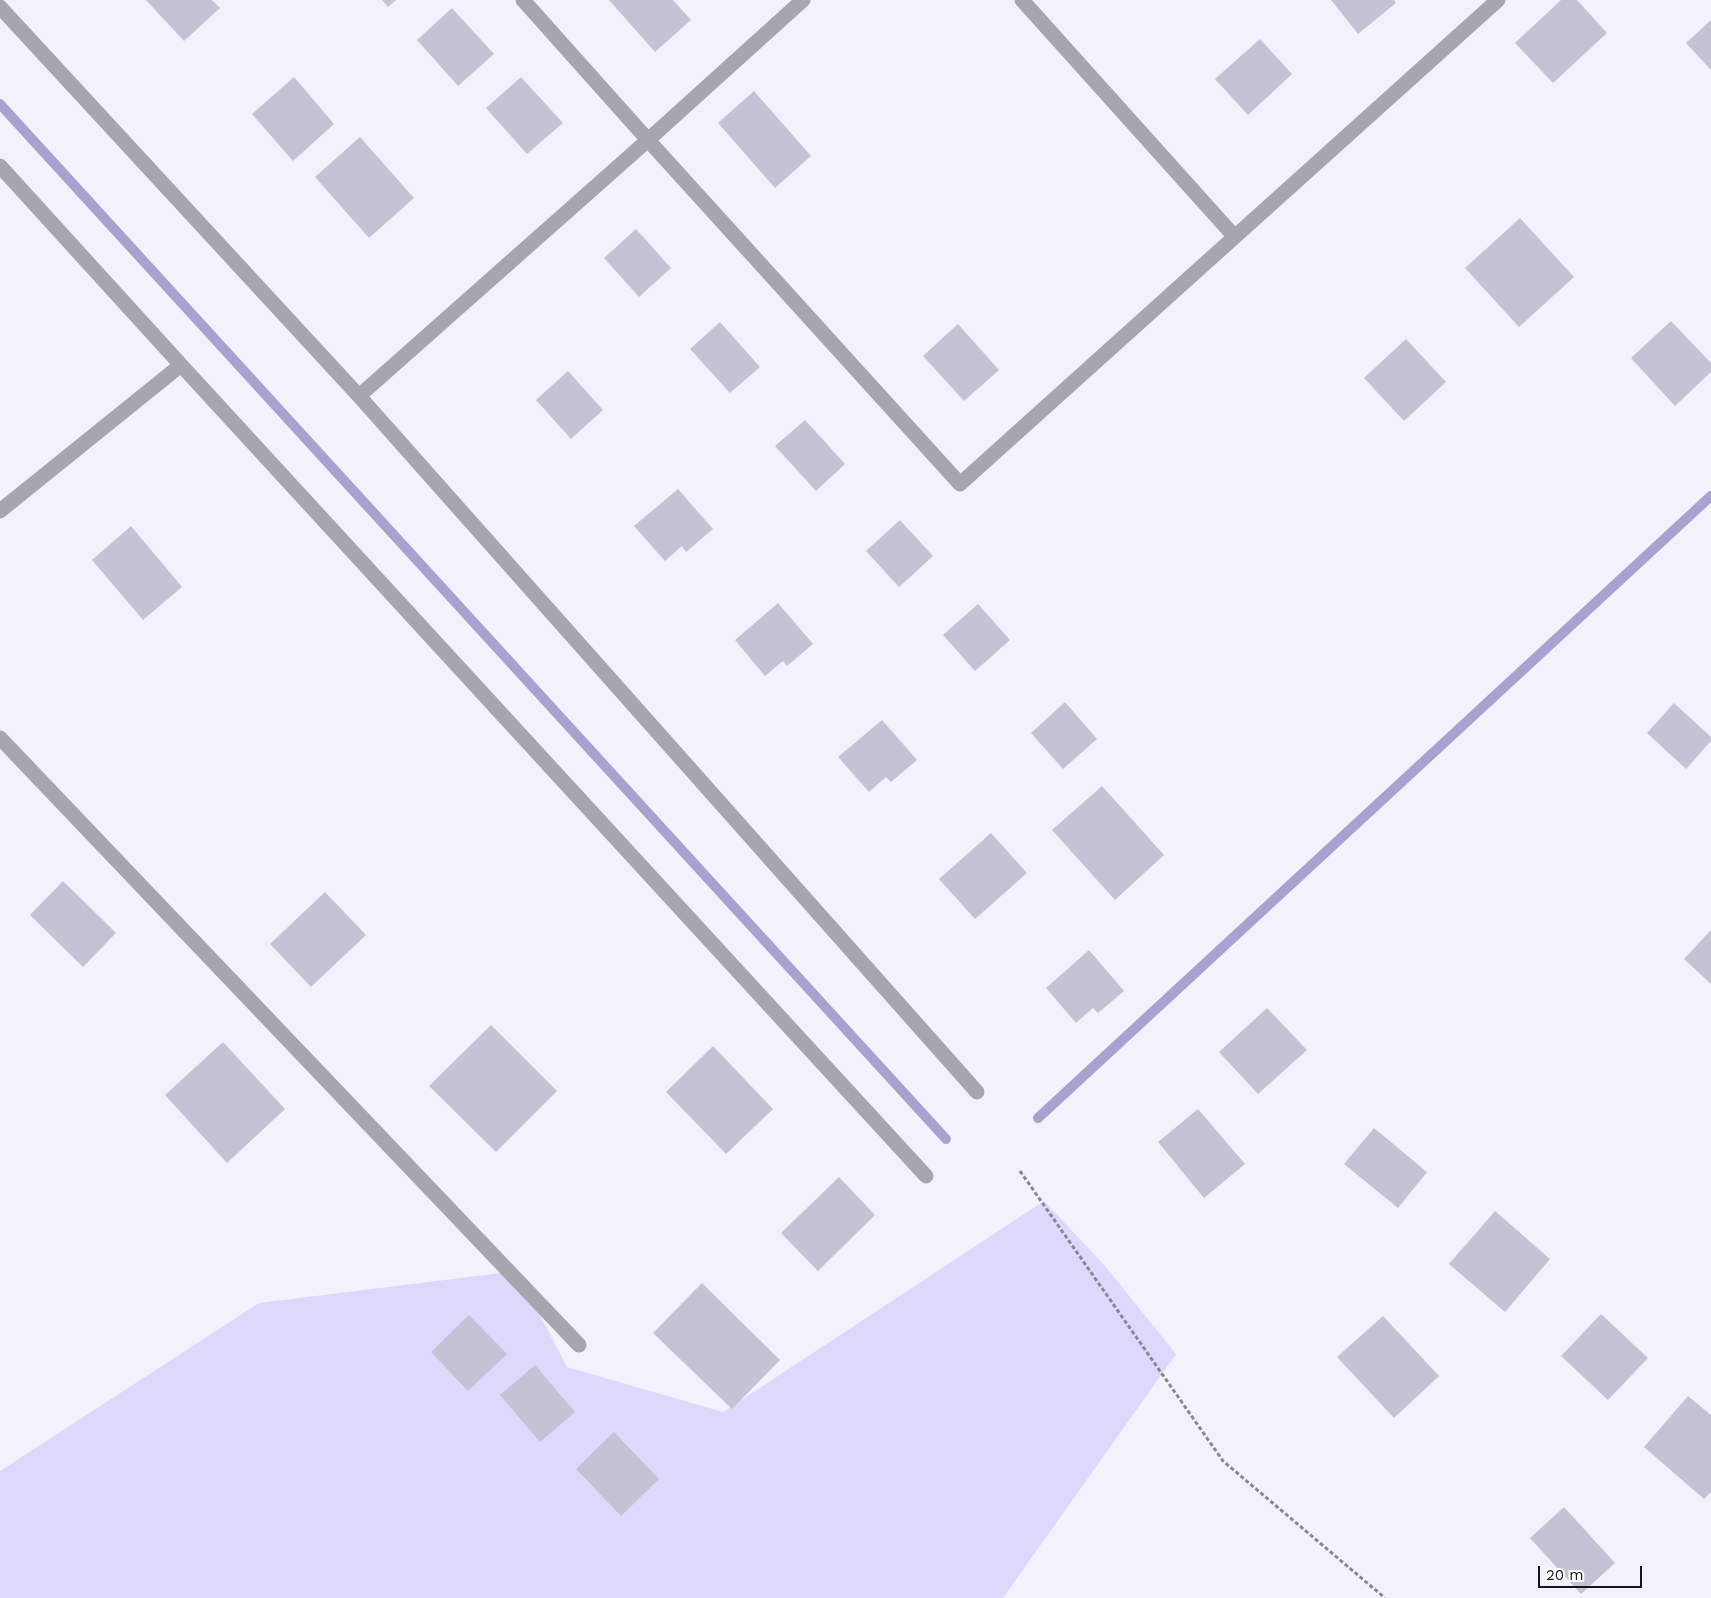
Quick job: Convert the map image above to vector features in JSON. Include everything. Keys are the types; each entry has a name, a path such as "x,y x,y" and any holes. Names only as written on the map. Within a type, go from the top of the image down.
{"lane":[{"path":"523,0 960,484 1498,0"},
{"path":"359,396 803,0"},
{"path":"1022,0 1234,236"},
{"path":"0,8 359,396 977,1092"},
{"path":"0,166 926,1176"},
{"path":"0,511 181,365"},
{"path":"0,738 579,1345"}],"path":[{"path":"1020,1170 1223,1461 1385,1598"}],"shaded area":[{"path":"1044,1201 1106,1267 1176,1354 1003,1598 0,1598 0,1471 259,1303 517,1271 567,1367 723,1412"}],"building":[{"path":"146,0 212,0 220,8 184,41"},
{"path":"382,0 396,0 388,7"},
{"path":"609,0 673,0 691,20 655,52"},
{"path":"1331,0 1394,0 1396,3 1358,34"},
{"path":"1561,0 1577,0 1607,33 1553,83 1515,43"},
{"path":"452,8 494,54 458,86 417,40"},
{"path":"1711,20 1711,70 1686,43"},
{"path":"1260,39 1292,74 1248,115 1215,79"},
{"path":"294,77 334,124 293,161 252,114"},
{"path":"521,77 563,123 527,154 486,108"},
{"path":"754,91 811,156 775,188 718,123"},
{"path":"360,137 414,198 369,238 315,177"},
{"path":"1520,218 1574,277 1519,327 1465,268"},
{"path":"636,229 671,268 639,297 604,258"},
{"path":"1671,321 1711,363 1711,372 1675,406 1631,358"},
{"path":"720,322 760,367 730,393 690,349"},
{"path":"958,324 999,370 964,401 923,356"},
{"path":"1406,339 1446,382 1404,421 1364,378"},
{"path":"568,371 603,410 571,439 536,400"},
{"path":"805,420 845,464 816,491 775,446"},
{"path":"678,489 713,529 686,552 682,546 665,561 634,526"},
{"path":"900,520 933,556 899,587 866,551"},
{"path":"131,526 182,587 143,620 92,560"},
{"path":"778,603 813,644 787,666 783,661 765,676 735,640"},
{"path":"978,604 1010,640 975,671 943,635"},
{"path":"1065,702 1097,739 1063,769 1031,733"},
{"path":"1674,703 1711,737 1711,741 1686,769 1647,733"},
{"path":"882,720 917,760 891,782 886,777 869,792 838,757"},
{"path":"1102,786 1164,855 1115,900 1052,830"},
{"path":"991,833 1027,873 975,919 939,879"},
{"path":"63,881 116,933 83,967 30,915"},
{"path":"325,892 366,935 311,987 270,944"},
{"path":"1711,930 1711,984 1684,959"},
{"path":"1089,950 1124,991 1098,1013 1093,1008 1076,1023 1046,988"},
{"path":"1267,1008 1307,1050 1258,1094 1219,1052"},
{"path":"491,1025 557,1091 496,1152 429,1086"},
{"path":"223,1042 285,1109 227,1163 165,1095"},
{"path":"713,1046 773,1109 726,1154 666,1092"},
{"path":"1198,1109 1245,1164 1204,1198 1158,1142"},
{"path":"1374,1128 1427,1172 1398,1208 1344,1164"},
{"path":"839,1177 875,1215 818,1271 781,1233"},
{"path":"1495,1211 1550,1259 1505,1312 1449,1264"},
{"path":"702,1283 780,1360 732,1409 653,1333"},
{"path":"1601,1314 1648,1358 1608,1400 1561,1356"},
{"path":"469,1315 507,1354 468,1391 431,1352"},
{"path":"1383,1316 1439,1376 1394,1418 1337,1357"},
{"path":"535,1365 575,1412 540,1442 500,1395"},
{"path":"1688,1396 1711,1415 1711,1492 1704,1499 1644,1447"},
{"path":"614,1432 659,1479 621,1516 576,1469"},
{"path":"1564,1507 1615,1563 1581,1594 1530,1538"}],"waterway":[{"path":"0,104 946,1139"},
{"path":"1038,1118 1711,496"}]}
